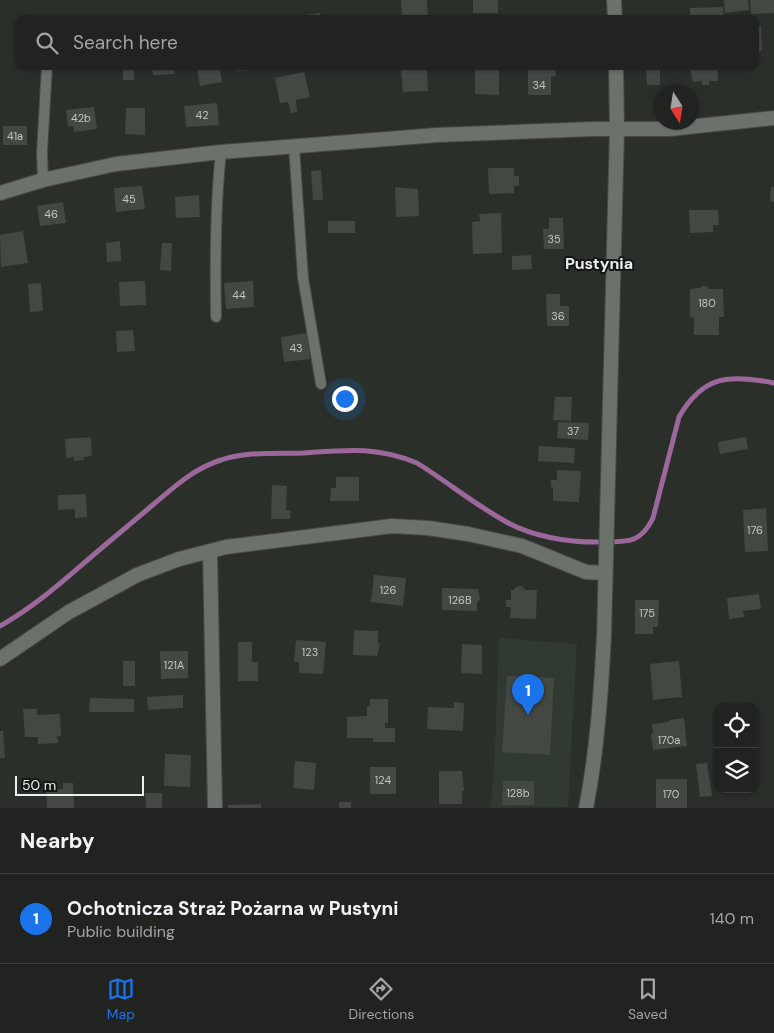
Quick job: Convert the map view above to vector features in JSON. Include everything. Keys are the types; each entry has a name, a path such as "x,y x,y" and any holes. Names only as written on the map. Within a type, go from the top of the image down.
{"street":[{"path":"614,0 615,15"},
{"path":"586,808 601,691 616,154 616,70"},
{"path":"0,193 43,180 116,164 220,152 437,135 669,129 774,118"},
{"path":"0,659 69,612 137,575 179,559 210,551 392,526 428,528 468,534 522,546 586,572 605,573"},
{"path":"210,551 215,808"}],"lane":[{"path":"43,180 42,152 47,70"},
{"path":"294,146 303,278 321,384"},
{"path":"216,317 215,259 220,152"}],"shaded area":[{"path":"499,638 577,644 568,807 490,808 494,772"}],"building":[{"path":"401,0 427,0 428,15 402,15"},
{"path":"473,0 498,0 498,13 473,13"},
{"path":"724,0 748,0 749,10 725,13"},
{"path":"750,0 774,0 774,13 751,14"},
{"path":"723,7 724,15 690,15 690,8"},
{"path":"759,26 761,26 762,51 759,51"},
{"path":"123,70 134,70 134,80 123,80"},
{"path":"152,70 174,70 175,74 153,75"},
{"path":"197,70 220,70 222,82 200,86"},
{"path":"401,70 427,70 428,91 403,92"},
{"path":"475,70 499,70 499,95 475,94"},
{"path":"528,70 555,70 556,76 551,76 551,95 528,95"},
{"path":"646,70 660,70 660,85 647,85"},
{"path":"690,70 717,70 718,81 709,81 709,85 702,85 702,81 693,82"},
{"path":"304,72 310,97 296,100 297,112 291,113 288,102 280,103 275,78"},
{"path":"217,103 219,125 186,127 184,106"},
{"path":"94,107 97,129 74,132 73,126 68,127 66,110"},
{"path":"126,108 145,108 145,135 125,134"},
{"path":"3,126 27,126 27,145 3,145"},
{"path":"488,168 514,168 514,176 519,176 519,186 514,186 514,193 489,194"},
{"path":"321,170 323,200 313,200 311,171"},
{"path":"142,186 145,209 116,212 114,188"},
{"path":"395,187 418,189 419,216 396,217"},
{"path":"771,187 774,187 774,202 770,201"},
{"path":"199,195 200,217 176,218 175,197"},
{"path":"63,202 66,223 40,226 37,206"},
{"path":"689,210 718,210 719,225 713,225 713,232 690,233"},
{"path":"501,213 502,253 473,254 472,222 480,221 479,214"},
{"path":"549,218 563,218 564,249 544,249 543,229 549,229"},
{"path":"328,221 355,221 355,233 328,233"},
{"path":"23,231 28,263 1,267 0,235"},
{"path":"120,241 121,261 107,262 106,243"},
{"path":"162,243 172,243 171,271 160,270"},
{"path":"531,255 532,269 512,270 512,256"},
{"path":"145,281 146,305 120,306 119,282"},
{"path":"253,281 254,307 226,309 224,283"},
{"path":"41,283 43,311 30,312 28,284"},
{"path":"707,286 709,289 723,289 724,317 719,317 719,335 694,335 694,317 690,318 690,289"},
{"path":"546,294 560,294 560,306 569,306 569,326 547,326"},
{"path":"133,330 135,351 117,352 116,331"},
{"path":"307,333 310,359 284,362 281,337"},
{"path":"555,397 572,397 571,421 553,420"},
{"path":"558,422 589,423 588,440 557,438"},
{"path":"91,437 92,456 84,457 84,460 74,461 74,457 66,458 65,439"},
{"path":"746,437 748,449 720,454 718,442"},
{"path":"539,446 575,448 574,463 538,461"},
{"path":"557,470 581,471 579,502 553,501 551,480 557,480"},
{"path":"336,477 359,477 359,501 330,501 331,488 336,488"},
{"path":"272,485 287,486 286,510 291,511 290,519 271,519"},
{"path":"86,494 87,517 75,518 75,509 58,510 58,495"},
{"path":"766,508 768,551 745,552 743,510"},
{"path":"374,575 406,578 403,606 371,602"},
{"path":"522,586 525,590 537,590 536,619 510,618 511,607 506,607 506,600 511,600 511,590"},
{"path":"442,588 478,589 480,599 477,602 477,611 442,610"},
{"path":"759,594 761,609 743,611 744,617 729,619 727,598"},
{"path":"635,600 659,600 658,627 653,627 653,634 635,634"},
{"path":"354,630 378,631 378,643 380,643 377,656 353,655"},
{"path":"296,640 326,642 323,674 299,673 299,662 294,662"},
{"path":"238,642 252,642 252,662 258,662 258,681 238,681"},
{"path":"462,644 482,645 482,674 461,673"},
{"path":"160,651 188,651 188,678 161,679"},
{"path":"123,661 135,661 135,686 123,686"},
{"path":"679,661 682,697 653,700 650,664"},
{"path":"507,676 554,678 550,755 502,752"},
{"path":"183,695 183,708 148,710 147,697"},
{"path":"90,698 134,699 134,712 89,712"},
{"path":"370,699 388,699 388,723 385,723 385,728 395,728 395,742 373,742 373,738 347,738 347,717 367,716 367,706 370,706"},
{"path":"454,702 464,703 463,731 427,729 428,707 454,708"},
{"path":"23,709 37,709 37,715 60,714 61,736 57,736 58,743 38,744 38,737 25,737"},
{"path":"684,718 687,746 653,750 652,724"},
{"path":"0,731 3,731 5,758 0,758"},
{"path":"165,754 191,755 190,787 164,786"},
{"path":"295,761 316,763 314,790 293,788"},
{"path":"707,763 712,796 700,797 696,764"},
{"path":"370,767 396,767 396,794 370,794"},
{"path":"439,771 462,771 464,791 462,791 462,804 439,804"},
{"path":"656,779 687,779 687,808 656,808"},
{"path":"503,781 534,781 534,805 502,805"},
{"path":"63,783 73,783 74,808 47,808 46,790 63,789"},
{"path":"145,793 162,793 162,808 146,808"},
{"path":"339,802 351,802 351,808 339,808"},
{"path":"261,804 261,808 228,808 228,805"}],"waterway":[{"path":"0,626 47,594 186,478 212,463 241,455 347,450 388,454 417,463 492,513 526,531 565,540 591,542 627,541 638,537 644,532 653,518 679,417 688,403 708,385 719,381 744,379 774,383"}],"place":[{"name":"Ochotnicza Straż Pożarna w Pustyni","path":"528,715"}],"district":[{"name":"Pustynia","path":"599,263"}]}
